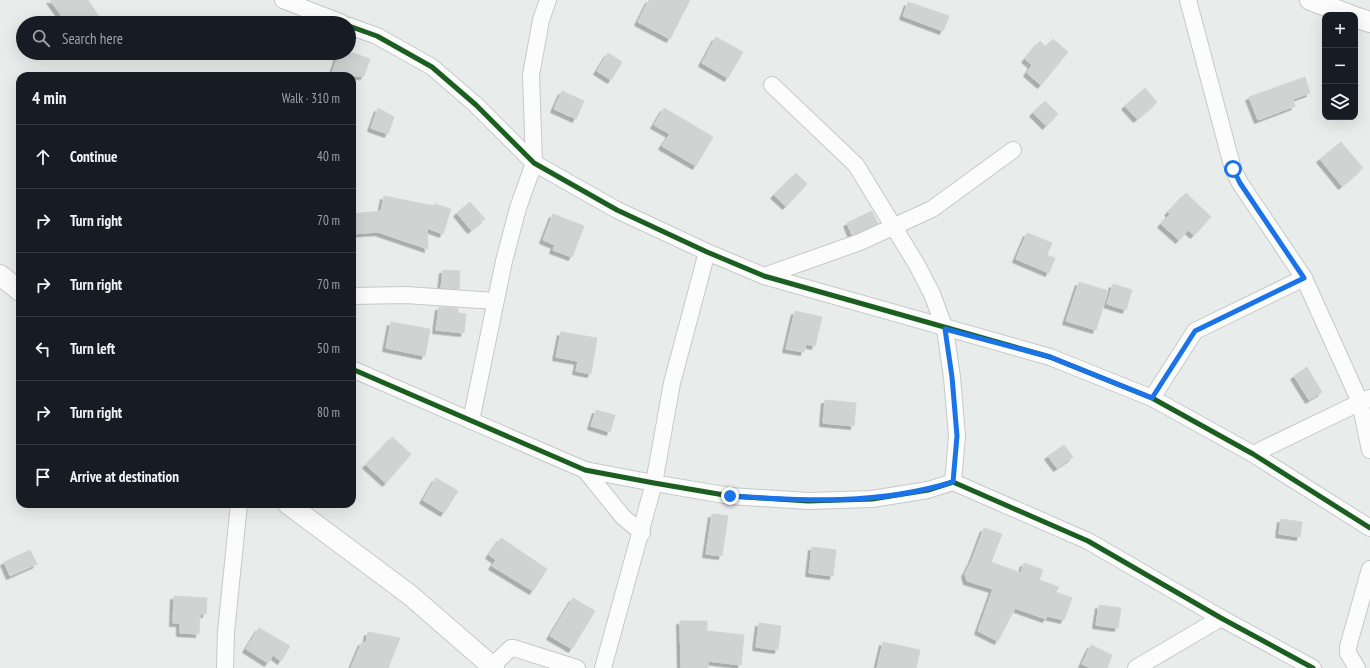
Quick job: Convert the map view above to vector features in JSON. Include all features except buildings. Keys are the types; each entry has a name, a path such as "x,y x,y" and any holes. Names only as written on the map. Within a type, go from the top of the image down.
{"street":[{"path":"283,0 324,16"},
{"path":"471,421 495,301 518,208 534,163 531,75 541,20 548,0"},
{"path":"1188,0 1233,169 1240,183 1304,278 1365,400 1370,450"},
{"path":"1310,0 1342,12"},
{"path":"1358,18 1370,22"},
{"path":"356,28 377,36 432,67 476,105 534,163 617,210 707,252 764,276 945,329 1050,357 1152,398 1252,454 1370,528"},
{"path":"772,85 856,165 894,227 932,294 945,329 952,377 957,436 953,482"},
{"path":"764,276 860,242 932,209 1013,150"},
{"path":"603,668 642,533 654,483 672,383 707,252"},
{"path":"0,275 16,288"},
{"path":"1152,398 1195,331 1304,278"},
{"path":"356,296 406,295 495,301"},
{"path":"356,371 585,470 654,483 730,496 808,501 872,499 928,490 953,482 1088,541 1221,618 1313,668"},
{"path":"1252,454 1365,400"},
{"path":"585,470 623,517 642,533"},
{"path":"225,668 226,632 239,508"},
{"path":"293,508 410,595 493,667 511,648 514,648 577,668"},
{"path":"1357,668 1348,653 1348,647 1370,569"},
{"path":"1136,668 1221,618"}],"cycle path":[{"path":"356,28 377,36 432,67 476,105 534,163 617,210 707,252 764,276 1050,357 1152,398 1253,454 1370,528"},
{"path":"356,371 585,470 654,483 730,496 808,501 872,499 928,490 953,482 1088,541 1221,618 1313,668"}],"route":[{"path":"730,496 808,501 872,499 928,490 953,482 957,436 952,377 945,329 1050,357 1152,398 1195,331 1304,278 1240,183 1233,169"}]}
